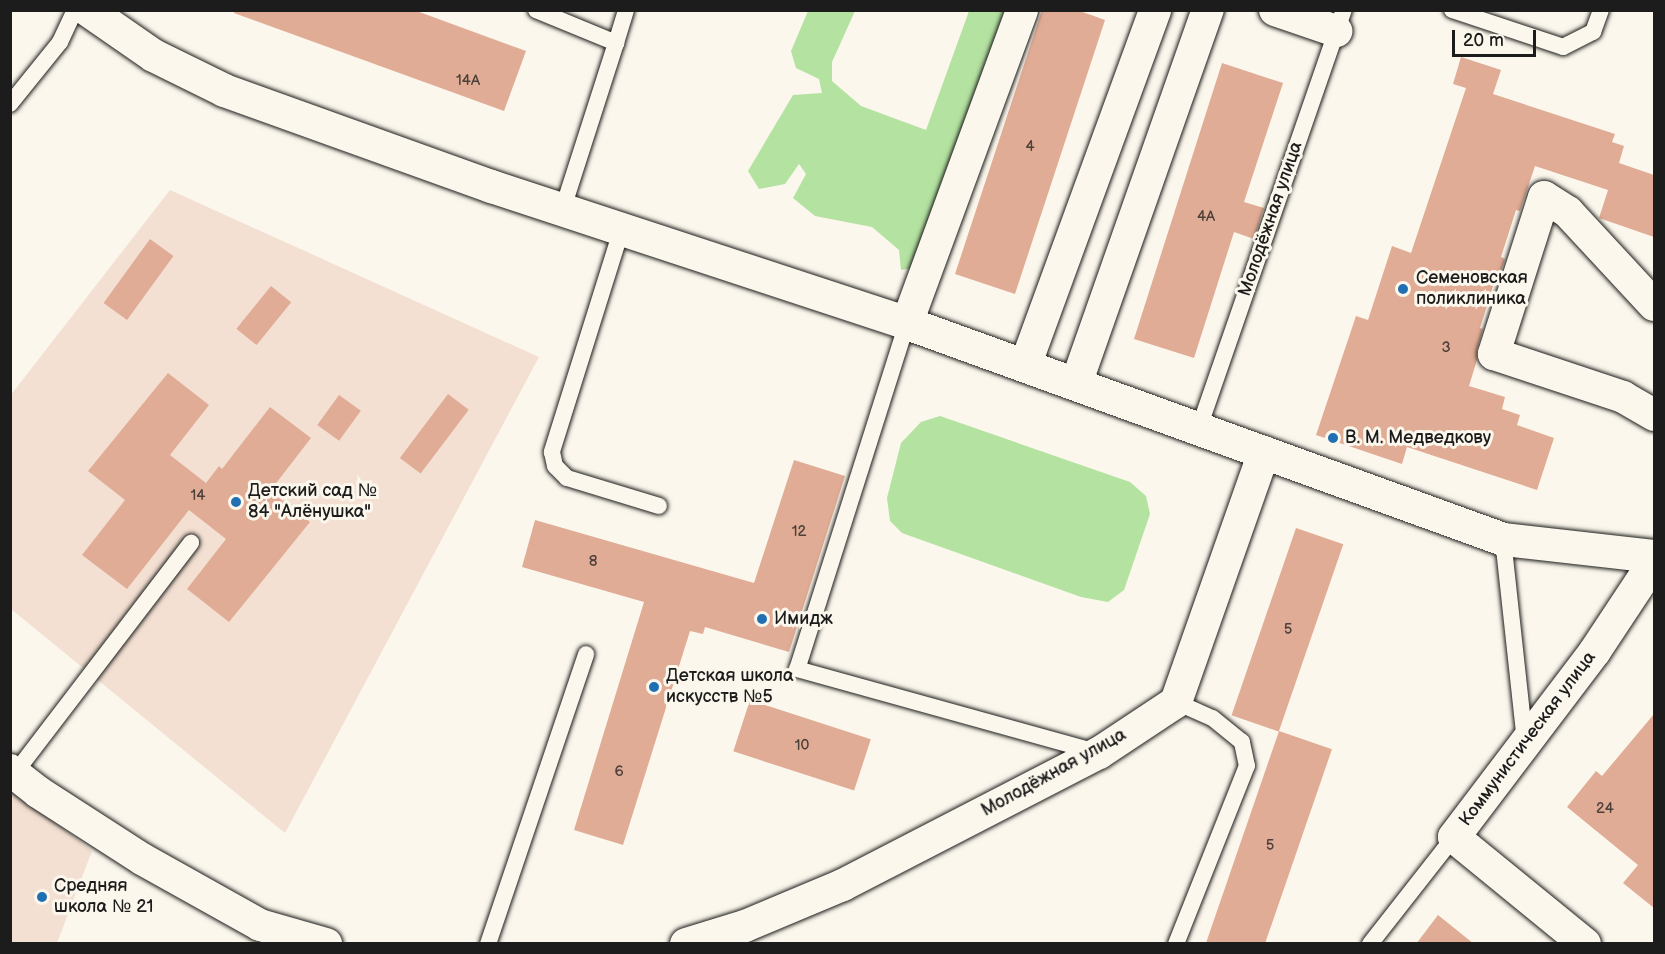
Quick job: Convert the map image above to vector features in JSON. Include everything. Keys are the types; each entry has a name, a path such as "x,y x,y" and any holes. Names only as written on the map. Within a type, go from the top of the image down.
{"street":[{"path":"88,10 153,55 224,90 491,186 907,323 1503,539 1654,556"},
{"path":"907,323 1022,10"},
{"path":"1025,366 1155,10"},
{"path":"1076,384 1208,10"},
{"path":"1275,10 1340,21"},
{"path":"1654,305 1568,212 1544,197 1494,354 1623,397 1654,415"},
{"path":"1176,702 1264,452"},
{"name":"Коммунистическая улица","path":"1585,944 1454,837 1595,651 1654,562"},
{"name":"Молодёжная улица","path":"686,944 745,926 843,885 1099,753 1176,702"},
{"path":"13,771 38,792 142,859 260,925 326,944"}],"lane":[{"path":"10,104 60,42 75,10"},
{"path":"536,10 616,43"},
{"path":"563,208 626,10"},
{"path":"1452,10 1563,47 1593,33 1601,10"},
{"name":"Молодёжная улица","path":"1199,428 1340,21"},
{"path":"622,228 552,452 555,466 567,478 659,506"},
{"path":"907,323 796,669 1099,753"},
{"path":"1503,539 1525,744"},
{"path":"13,771 191,543"},
{"path":"488,944 586,654"},
{"path":"1176,702 1212,718 1242,742 1247,766 1176,944"},
{"path":"1370,944 1454,837"}],"shaded area":[{"name":"Детский сад № 84 \"Алёнушка\"","path":"170,190 539,357 285,833 11,609 10,396"},
{"name":"Средняя школа № 21","path":"10,788 92,851 57,943 11,943"}],"green space":[{"path":"808,11 855,11 832,62 832,81 861,106 926,130 969,11 1009,11 913,268 901,270 899,250 872,227 815,216 793,198 806,174 799,164 785,184 759,189 748,171 793,95 822,93 819,79 796,68 791,51"},
{"path":"940,416 1130,482 1146,496 1150,514 1124,590 1108,602 1081,597 902,533 890,521 887,498 901,443 921,422"}],"building":[{"path":"235,10 414,10 526,51 504,111 234,13"},
{"path":"1042,10 1077,10 1105,20 1015,294 955,274"},
{"path":"1461,57 1501,70 1493,94 1615,134 1612,142 1624,146 1619,163 1654,175 1654,237 1599,218 1608,190 1535,166 1520,211 1516,210 1501,257 1505,259 1497,284 1494,283 1480,328 1483,329 1469,386 1505,397 1502,409 1520,415 1517,425 1554,438 1537,490 1407,447 1402,464 1316,435 1356,316 1368,320 1392,246 1411,253 1466,88 1453,84"},
{"path":"1222,63 1283,83 1244,202 1264,208 1254,239 1234,232 1194,358 1134,339"},
{"path":"150,239 173,256 127,320 104,303"},
{"path":"271,286 291,302 257,345 236,329"},
{"path":"168,373 209,405 170,455 206,483 219,466 222,469 270,407 311,438 270,491 310,522 229,622 187,589 226,539 189,510 127,589 82,555 125,500 88,471"},
{"path":"448,394 469,410 421,474 400,458"},
{"path":"339,395 361,411 339,441 317,425"},
{"path":"794,460 845,476 789,652 705,627 703,634 690,631 623,845 574,830 644,602 522,567 535,520 754,583"},
{"path":"1296,528 1343,544 1279,731 1232,715"},
{"path":"750,700 871,739 854,791 733,751"},
{"path":"1654,714 1654,908 1623,883 1638,865 1567,807 1596,771 1602,776"},
{"path":"1279,731 1332,749 1265,944 1206,944"},
{"path":"1438,915 1474,944 1416,944"}],"place":[{"name":"Семеновская поликлиника","path":"1403,289"},
{"name":"В. М. Медведкову","path":"1333,438"},
{"name":"Детский сад № 84 \"Алёнушка\"","path":"236,502"},
{"name":"Имидж","path":"762,619"},
{"name":"Детская школа искусств №5","path":"654,687"},
{"name":"Средняя школа № 21","path":"42,897"}]}
